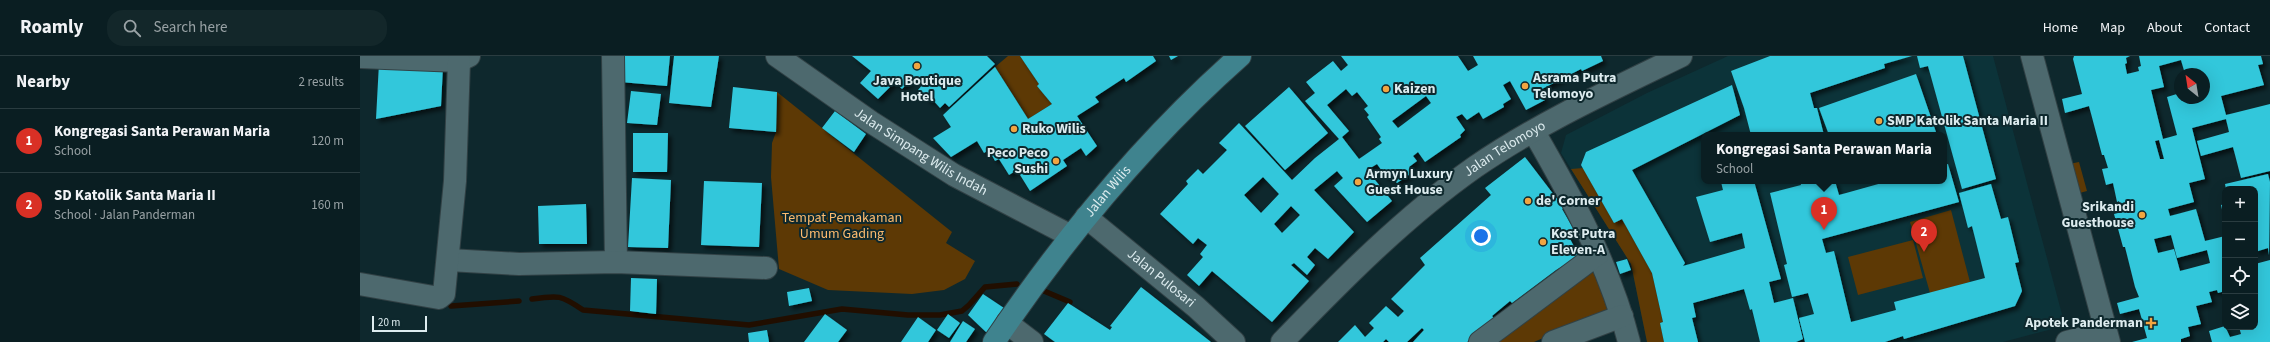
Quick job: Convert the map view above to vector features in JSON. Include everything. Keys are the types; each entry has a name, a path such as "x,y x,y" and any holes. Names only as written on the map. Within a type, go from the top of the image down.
{"main road":[{"name":"Jalan Wilis","path":"994,342 1071,236 1140,153 1240,56"}],"street":[{"path":"360,56 464,59 456,181 449,260 444,294 439,298 360,284"},
{"path":"613,56 616,262"},
{"name":"Jalan Simpang Wilis Indah","path":"777,56 871,122 934,163 1071,236"},
{"name":"Jalan Telomoyo","path":"1282,342 1337,285 1389,236 1476,167 1594,98 1681,56"},
{"path":"2032,56 2107,337 2068,342"},
{"path":"1534,132 1555,169 1598,254 1622,316 1629,342"},
{"name":"Jalan Pulosari","path":"1086,217 1196,307 1234,342"},
{"path":"1480,342 1598,254"},
{"path":"449,260 519,264 616,262 766,268"},
{"path":"1552,342 1622,316"},
{"path":"1007,323 1032,342"}],"shaded area":[{"path":"1728,56 1993,56 2063,318 2060,327 2003,342 1647,342 1631,264 1561,153 1566,135 1647,93"}],"green space":[{"path":"1008,56 1020,56 1039,84 1037,86 1052,104 1028,119 995,67"},
{"name":"Tempat Pemakaman Umum Gading","path":"777,92 952,232 946,243 975,261 965,279 944,290 912,294 828,290 779,269 771,177 772,143 776,132"},
{"path":"2079,162 2087,191 2076,194 2069,164"},
{"path":"1583,168 1614,223 1622,219 1652,273 1663,322 1660,323 1664,342 1647,342 1631,264 1571,169"},
{"path":"1951,210 1970,282 1930,293 1910,222"},
{"path":"1913,240 1923,278 1858,295 1848,257"},
{"path":"1595,270 1608,309 1605,311 1534,342 1487,342 1585,271"}],"building":[{"path":"623,56 670,56 667,86 620,82"},
{"path":"674,56 719,56 711,107 669,103"},
{"path":"852,56 987,56 995,64 949,107 945,103 940,108 933,100 930,102 918,90 923,84 915,76 902,89 895,82 878,99 860,83 871,71"},
{"path":"1020,56 1153,56 1156,61 1126,82 1124,78 1095,97 1099,102 1077,116 1097,146 1086,156 1081,148 1063,160 1067,166 1030,191 1017,170 1009,175 999,159 995,161 989,150 984,153 977,141 951,157 933,138 951,127 943,115 995,67 1028,119 1052,104 1037,86 1039,84"},
{"path":"1169,56 1178,56 1171,60"},
{"path":"1341,56 1458,56 1468,71 1478,65 1473,56 1601,56 1603,61 1582,71 1581,69 1540,90 1545,100 1526,110 1510,81 1503,85 1511,99 1503,104 1504,107 1483,119 1479,112 1467,120 1462,114 1456,117 1465,130 1460,135 1461,137 1425,162 1418,152 1413,156 1417,161 1409,167 1413,172 1397,183 1390,176 1387,178 1377,164 1367,170 1392,201 1367,222 1334,186 1343,178 1337,171 1314,190 1354,232 1328,259 1315,248 1307,257 1315,265 1307,275 1294,263 1291,265 1309,281 1272,322 1212,271 1199,286 1187,275 1203,257 1200,254 1207,245 1198,238 1193,244 1160,214 1188,184 1186,181 1198,169 1203,174 1227,150 1219,143 1239,123 1292,180 1315,158 1339,139 1305,101 1315,93 1306,82 1333,61 1341,71 1348,65","holes":["1346,89 1352,96 1357,92 1368,106 1364,109 1369,115 1367,117 1381,137 1379,139 1382,143 1359,159 1342,137 1349,131 1327,105","1426,96 1431,103 1398,128 1392,121","1263,177 1279,194 1261,213 1244,195","1291,206 1300,215 1282,233 1274,224"]},
{"path":"1770,56 1912,56 1884,64 1885,68 1810,93 1814,108 1817,108 1823,132 1750,132 1744,108 1731,71"},
{"path":"1917,56 1963,56 1996,179 1962,189 1928,66 1920,68"},
{"path":"2074,56 2130,56 2126,58 2127,63 2125,64 2127,74 2139,71 2138,67 2141,66 2139,56 2261,56 2263,64 2258,65 2264,85 2221,96 2226,115 2270,104 2270,171 2241,178 2233,147 2201,156 2197,141 2229,132 2226,119 2192,128 2205,179 2189,183 2194,202 2168,209 2170,216 2196,209 2205,241 2222,237 2222,292 2218,293 2217,290 2209,292 2212,302 2196,306 2201,324 2188,327 2190,336 2181,339 2181,342 2132,342 2147,338 2139,309 2120,314 2117,303 2139,297 2114,214 2122,212 2119,201 2117,202 2113,183 2106,185 2102,169 2108,168 2104,155 2102,155 2089,106 2065,113 2062,99 2082,94 2073,59","holes":["2159,140 2164,159 2160,159 2155,141","2171,235 2177,258 2207,250 2210,263 2180,271 2174,249 2158,253 2154,239"]},
{"path":"379,63 443,66 441,106 376,119"},
{"path":"1916,74 1936,132 1828,132 1819,108"},
{"path":"1732,85 1740,115 1707,132 1701,132 1701,135 1632,170 1685,263 1683,266 1745,248 1742,233 1710,242 1696,197 1723,190 1722,184 1755,184 1781,279 1769,282 1774,303 1793,298 1803,339 1796,342 1760,342 1752,309 1750,310 1744,289 1693,303 1696,317 1692,318 1698,342 1664,342 1660,323 1663,322 1652,273 1622,219 1614,223 1581,165 1586,152"},
{"path":"733,87 777,92 776,132 729,128"},
{"path":"1289,87 1328,133 1285,170 1245,126"},
{"path":"631,91 661,94 657,125 627,123"},
{"path":"835,111 866,134 854,152 822,128"},
{"path":"633,133 668,133 667,172 633,172"},
{"path":"1525,157 1564,208 1562,209 1574,230 1568,235 1579,256 1556,270 1512,303 1510,301 1492,316 1495,319 1467,342 1413,342 1424,330 1422,328 1407,342 1389,342 1386,339 1383,342 1338,342 1355,325 1365,337 1374,328 1369,323 1386,306 1398,317 1404,311 1391,299 1425,265 1420,258 1491,195 1485,188"},
{"path":"1947,164 1959,202 1822,239 1826,253 1834,251 1851,322 1896,310 1894,302 1985,278 1972,226 1968,228 1959,193 1991,184 2001,219 2008,217 2019,262 2015,263 2022,291 2015,306 1904,339 1903,336 1885,342 1805,342 1799,318 1814,314 1808,293 1792,297 1784,265 1787,264 1770,193 1801,184 1836,184 1839,195 1878,184 1947,184"},
{"path":"2268,174 2270,182 2269,255 2268,248 2258,251 2258,186 2225,186 2225,184"},
{"path":"632,178 671,180 668,248 628,247"},
{"path":"704,181 762,183 759,247 701,245"},
{"path":"586,204 587,244 539,244 538,206"},
{"path":"1627,259 1631,270 1620,274 1616,262"},
{"path":"2270,260 2270,342 2212,342 2209,331 2222,327 2222,330 2227,330 2230,337 2241,334 2240,330 2258,330 2258,263"},
{"path":"631,278 657,279 656,314 630,311"},
{"path":"1141,287 1211,342 1055,342 1044,334 1068,303 1110,330 1112,327 1110,326"},
{"path":"809,288 812,301 789,306 787,292"},
{"path":"983,294 1004,308 987,333 968,315"},
{"path":"825,314 847,330 838,342 804,342"},
{"path":"948,314 960,323 949,338 937,330"},
{"path":"918,317 936,330 928,342 901,342"},
{"path":"963,321 975,329 966,342 950,342"},
{"path":"767,330 769,342 749,342 748,333"}],"waterway":[{"path":"532,299 559,297 570,301 583,310 749,325 842,309 908,315 940,315 962,311 985,287 1017,284"},
{"path":"1044,291 1070,302"},
{"path":"451,306 519,301"}],"place":[{"name":"Java Boutique Hotel","path":"917,66"},
{"name":"Asrama Putra Telomoyo","path":"1525,86"},
{"name":"Kaizen","path":"1386,89"},
{"name":"SMP Katolik Santa Maria II","path":"1879,121"},
{"name":"Ruko Wilis","path":"1014,129"},
{"name":"Peco Peco Sushi","path":"1056,161"},
{"name":"Armyn Luxury Guest House","path":"1358,182"},
{"name":"de' Corner","path":"1528,201"},
{"name":"Srikandi Guesthouse","path":"2142,215"},
{"name":"Kongregasi Santa Perawan Maria","path":"1824,230"},
{"name":"Kost Putra Eleven-A","path":"1543,242"},
{"name":"SD Katolik Santa Maria II","path":"1924,252"},
{"name":"Apotek Panderman","path":"2151,323"}]}
